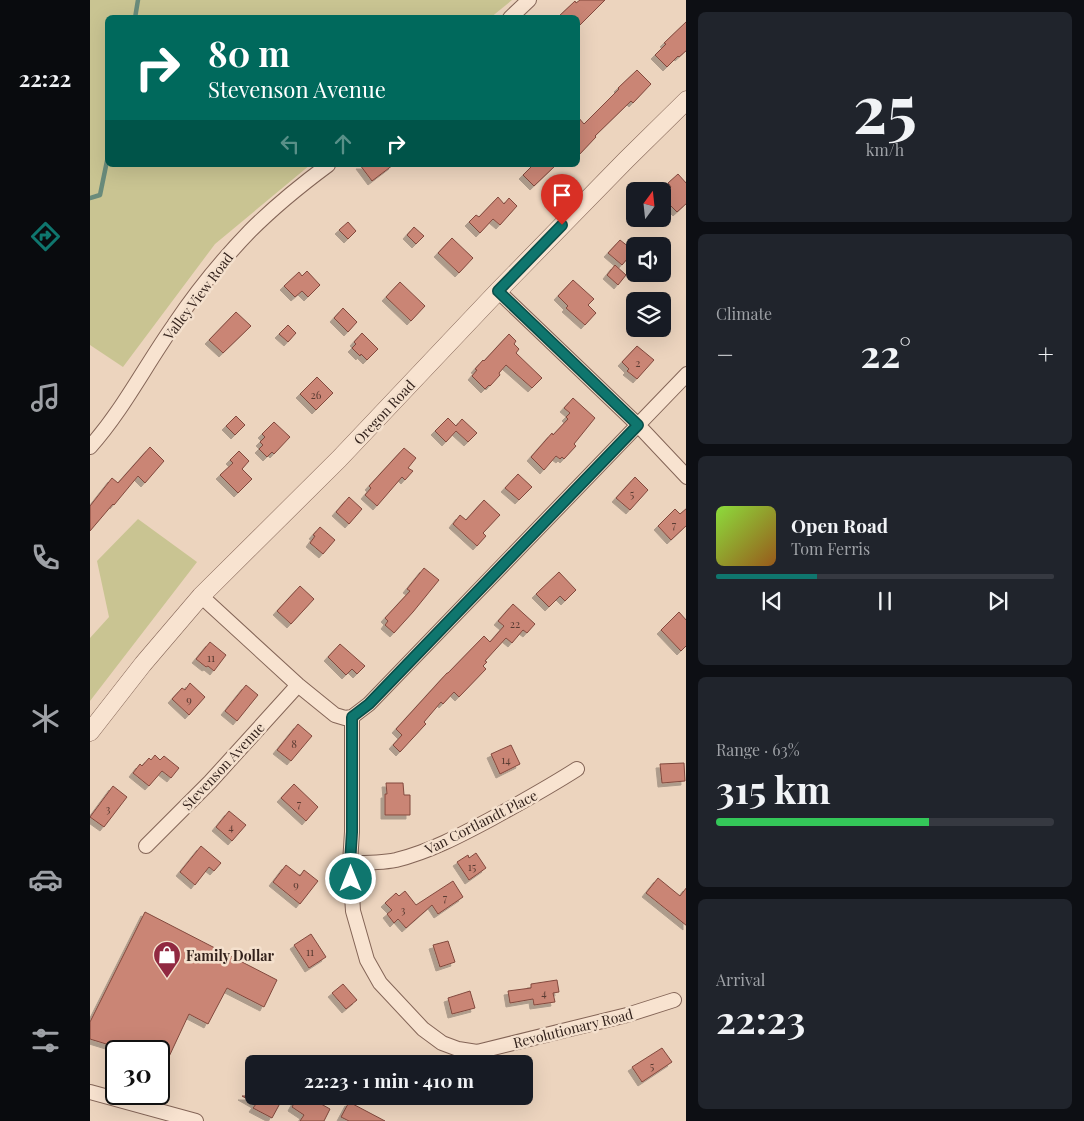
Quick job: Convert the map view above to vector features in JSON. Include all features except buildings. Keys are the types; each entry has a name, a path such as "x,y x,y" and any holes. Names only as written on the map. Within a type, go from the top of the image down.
{"street":[{"path":"513,15 529,0"},
{"name":"Oregon Road","path":"90,732 143,664 201,596 339,459 498,291 686,100"},
{"name":"Valley View Road","path":"90,447 104,431 173,325 211,274 250,231 325,167"},
{"path":"498,291 638,425 686,477"},
{"path":"201,596 298,685 335,714 345,718 352,717 369,704 686,374"},
{"name":"Stevenson Avenue","path":"146,846 210,782 298,685"},
{"name":"Revolutionary Road","path":"352,717 352,832 350,863 353,911 367,960 380,983 423,1029 442,1043 458,1050 478,1052 627,1015 674,1000"},
{"name":"Van Cortlandt Place","path":"350,863 375,863 396,860 423,852 467,832 577,769"},
{"path":"90,1092 196,1121"}],"shaded area":[{"path":"90,0 512,0 494,15 105,15 105,167 308,167 215,244 123,367 90,345"},
{"path":"138,519 197,562 90,701 90,638 109,617 97,561"}],"waterway":[{"path":"136,15 138,0"},
{"path":"90,198 100,195 106,167"}],"place":[{"name":"Family Dollar","path":"167,979"}],"route":[{"path":"351,879 352,717 369,704 638,425 498,291 562,225"}]}
